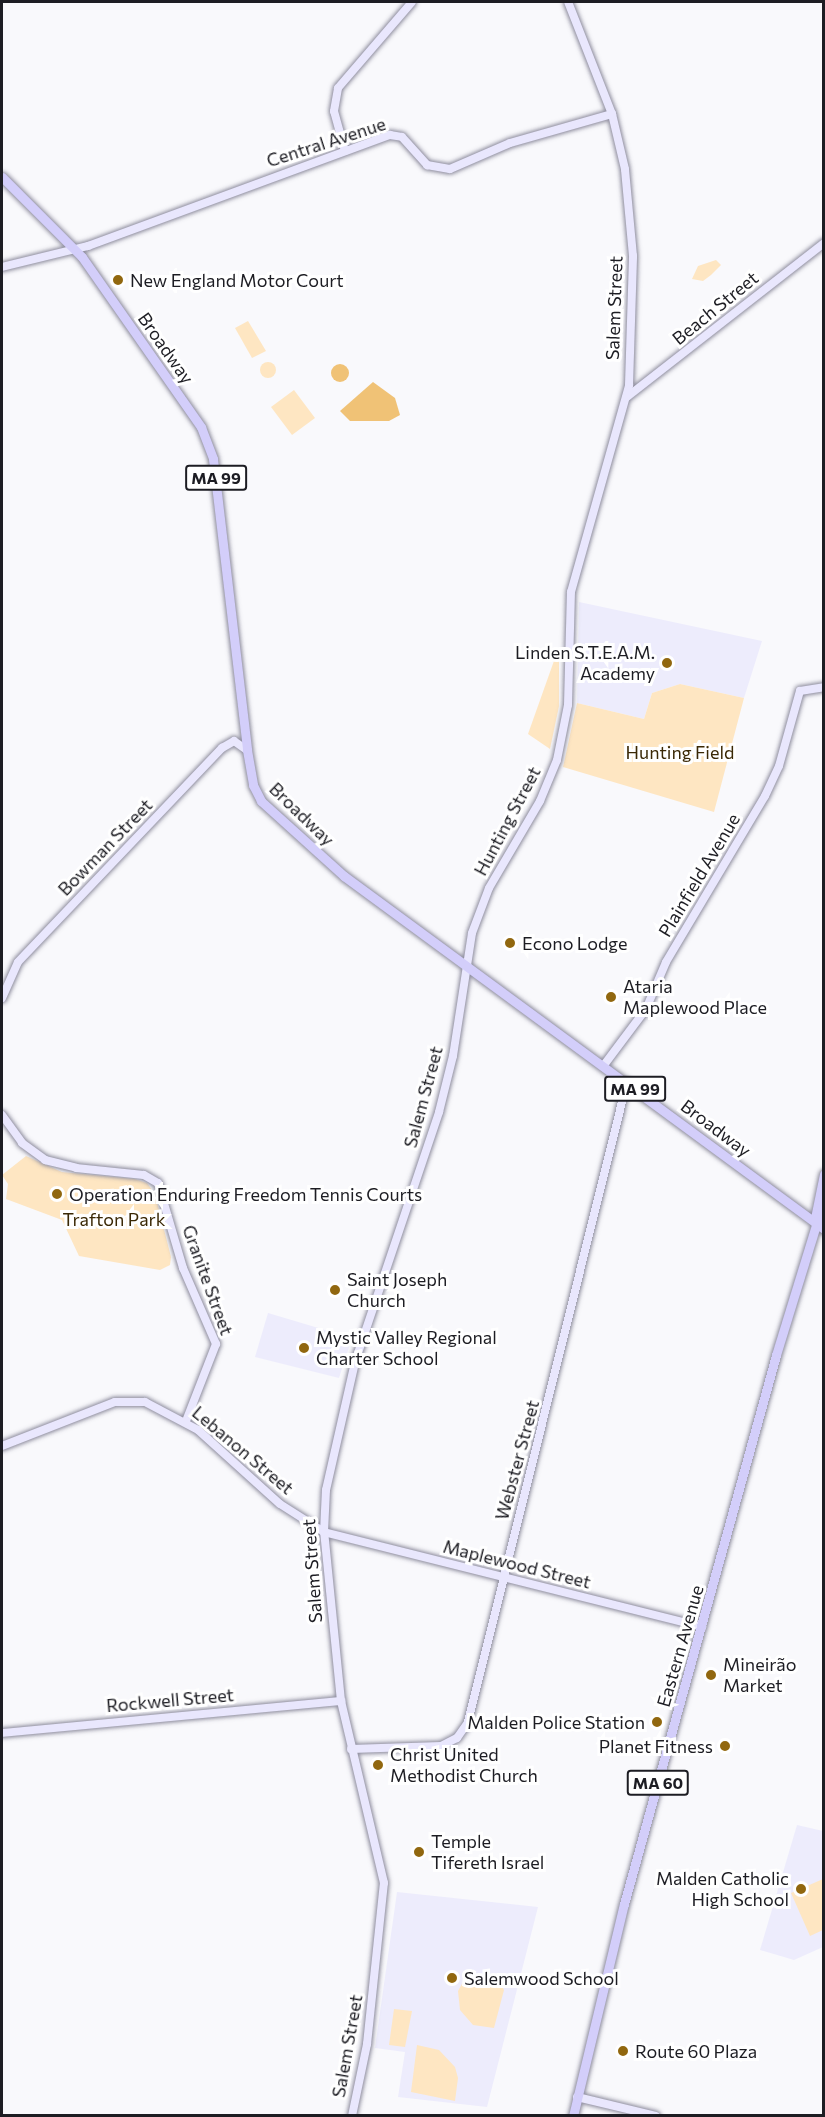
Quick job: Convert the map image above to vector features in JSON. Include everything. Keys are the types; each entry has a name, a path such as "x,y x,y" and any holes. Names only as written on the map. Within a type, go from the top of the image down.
{"main road":[{"name":"Broadway","path":"2,177 76,250 201,427 213,459 247,750 254,788 265,805 344,876 824,1229"},
{"name":"Eastern Avenue","path":"573,2115 624,1904 814,1222 824,1174"},
{"name":"Eastern Avenue","path":"814,1222 824,1199"}],"street":[{"path":"345,151 334,111 338,88 412,2"},
{"name":"Salem Street","path":"568,2 612,114 625,169 633,248 627,397 574,580 570,619"},
{"name":"Central Avenue","path":"2,267 76,250 345,151 396,135 427,165 456,169 510,143 612,114"},
{"name":"Beach Street","path":"627,397 824,243"},
{"name":"Hunting Street","path":"465,964 472,933 489,888 540,801 557,760 568,705 570,619"},
{"name":"Plainfield Avenue","path":"604,1065 646,1009 666,962 765,796 779,766 800,691 824,687"},
{"name":"Bowman Street","path":"2,999 18,962 222,748 234,741 247,750"},
{"name":"Salem Street","path":"352,2115 367,2044 384,1883 341,1701 324,1532 326,1490 344,1402 439,1112 454,1048 465,964"},
{"name":"Webster Street","path":"351,1749 438,1746 460,1735 468,1722 503,1578 547,1415 627,1082"},
{"name":"Granite Street","path":"2,1115 22,1143 51,1162 140,1174 156,1180 183,1268 214,1338 215,1350 186,1421"},
{"name":"Lebanon Street","path":"2,1446 124,1400 152,1404 186,1421 280,1504 324,1532"},
{"name":"Maplewood Street","path":"324,1532 702,1627"},
{"name":"Rockwell Street","path":"2,1733 341,1701"},
{"path":"577,2097 656,2115"}],"shaded area":[{"path":"340,364 346,367 349,373 346,379 340,382 334,379 331,373 334,367"},
{"path":"373,382 395,398 400,415 389,421 350,421 340,411"},
{"name":"Linden S.T.E.A.M. Academy","path":"579,602 762,641 744,698 680,684 652,693 644,719 577,703"},
{"name":"Mystic Valley Regional Charter School","path":"268,1313 352,1338 339,1378 255,1357"},
{"name":"Malden Catholic High School","path":"797,1825 823,1831 823,1947 794,1960 760,1950"},
{"name":"Salemwood School","path":"397,1892 538,1907 487,2107 398,2097 405,2052 375,2048"}],"green space":[{"path":"716,260 721,265 711,275 703,281 692,279 698,266"},
{"path":"248,321 266,351 252,358 235,328"},
{"path":"268,362 274,364 276,370 274,376 268,378 262,376 260,370 262,364"},
{"path":"294,390 315,418 292,435 271,407"},
{"path":"559,657 559,706 550,749 528,734 555,658"},
{"name":"Hunting Field","path":"680,684 744,698 714,812 563,767 577,703 644,719 652,693"},
{"name":"Trafton Park","path":"26,1156 62,1172 135,1179 147,1183 155,1194 171,1257 170,1265 160,1270 79,1256 62,1220 6,1199 8,1184 2,1175"},
{"path":"823,1879 823,1930 810,1936 791,1893"},
{"path":"467,1975 501,1984 504,1990 494,2028 473,2025 460,2010 458,1991"},
{"path":"394,2009 412,2011 405,2047 389,2045"},
{"path":"417,2045 439,2050 455,2067 458,2078 455,2101 411,2092"}],"place":[{"name":"New England Motor Court","path":"118,280"},
{"name":"Linden S.T.E.A.M. Academy","path":"667,663"},
{"name":"Econo Lodge","path":"510,943"},
{"name":"Ataria Maplewood Place","path":"611,997"},
{"name":"Operation Enduring Freedom Tennis Courts","path":"57,1194"},
{"name":"Saint Joseph Church","path":"335,1290"},
{"name":"Mystic Valley Regional Charter School","path":"304,1348"},
{"name":"Mineirão Market","path":"711,1675"},
{"name":"Malden Police Station","path":"657,1722"},
{"name":"Planet Fitness","path":"725,1746"},
{"name":"Christ United Methodist Church","path":"378,1765"},
{"name":"Temple Tifereth Israel","path":"419,1852"},
{"name":"Malden Catholic High School","path":"801,1889"},
{"name":"Salemwood School","path":"452,1978"},
{"name":"Route 60 Plaza","path":"623,2051"}]}
